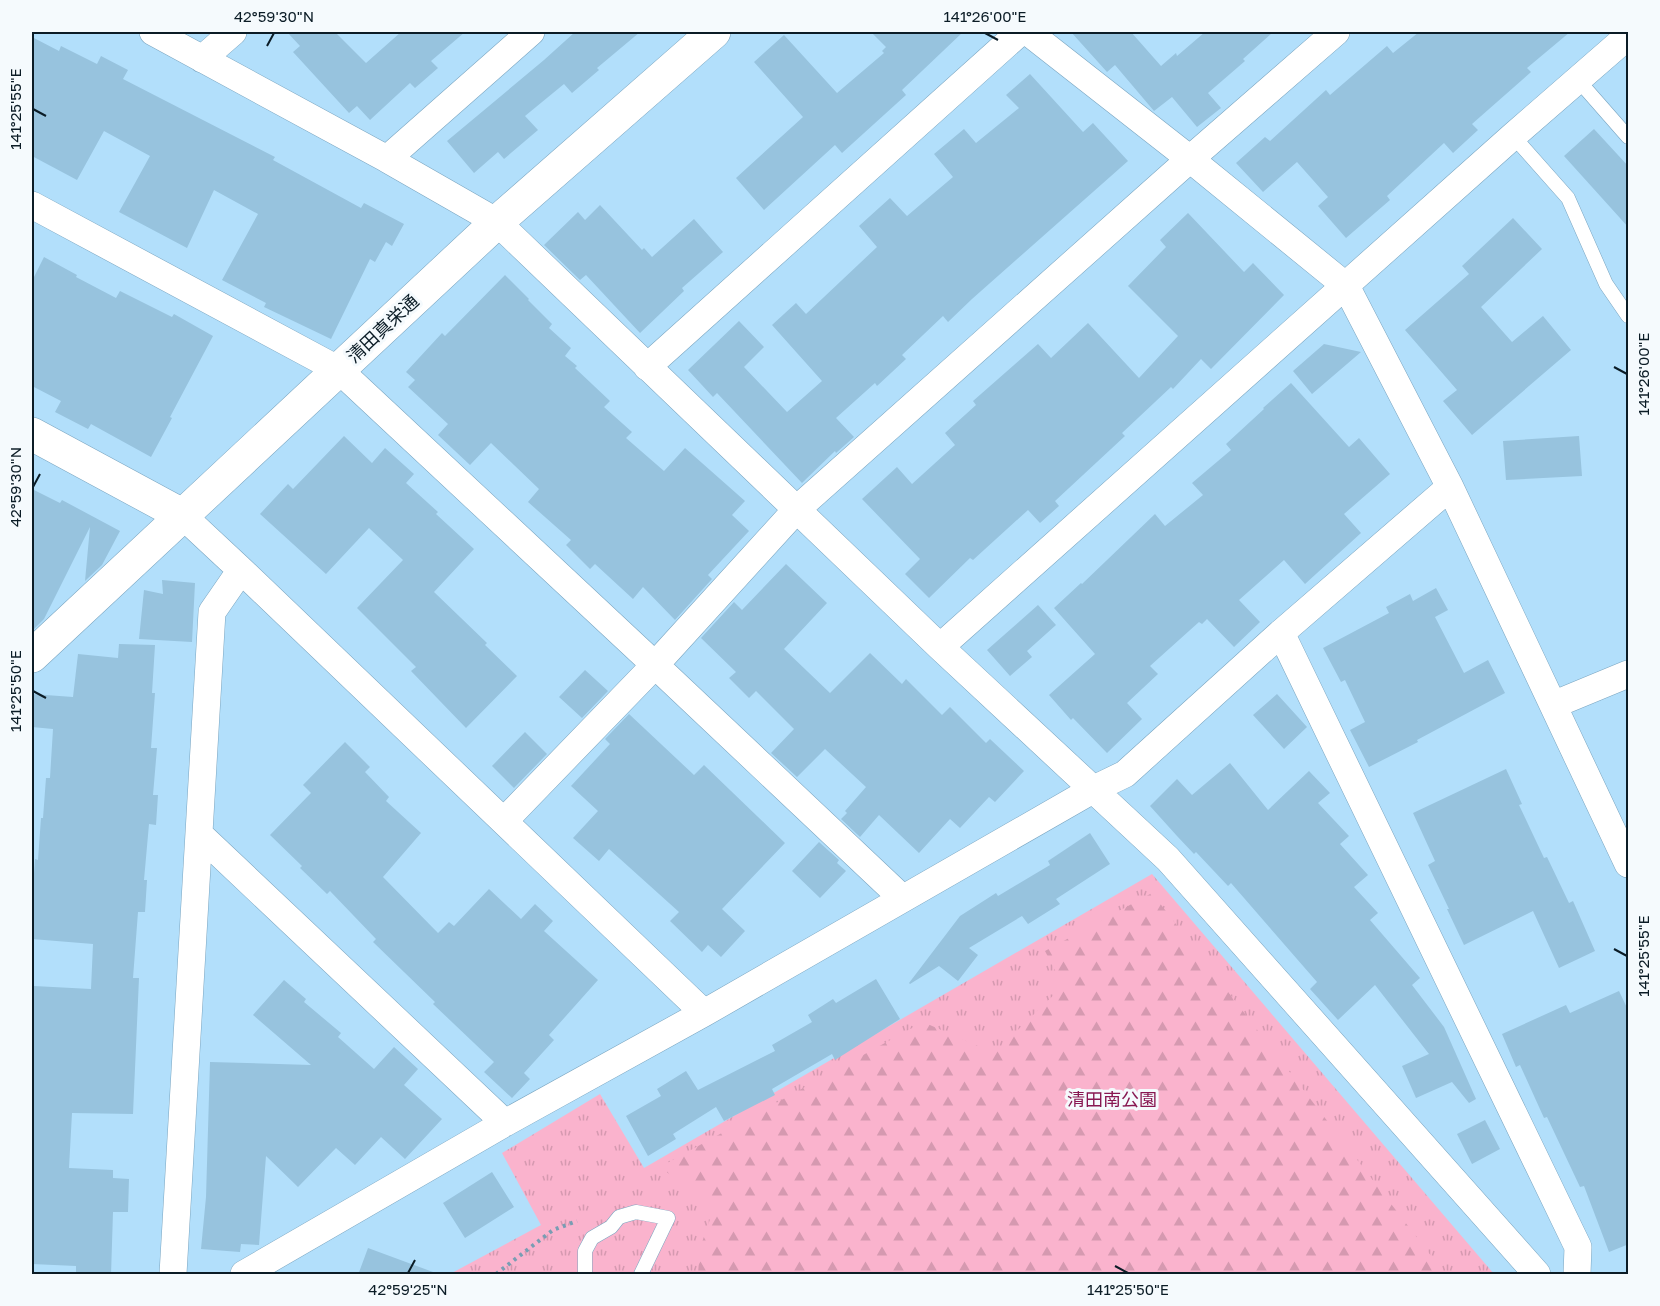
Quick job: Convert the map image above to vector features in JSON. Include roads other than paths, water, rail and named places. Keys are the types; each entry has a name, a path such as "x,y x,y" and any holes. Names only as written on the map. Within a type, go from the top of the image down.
{"street":[{"path":"153,32 387,159 497,222 940,647 1167,859 1537,1275"},
{"path":"202,59 233,32"},
{"path":"387,159 531,32"},
{"name":"清田真栄通","path":"34,649 182,515 497,222 714,32"},
{"path":"647,367 1020,32"},
{"path":"1028,32 1190,159 1346,286 1450,487 1629,864"},
{"path":"504,821 655,665 797,509 1336,32"},
{"path":"940,647 1513,136 1629,36"},
{"path":"32,205 339,370 902,898"},
{"path":"32,434 182,515 704,1013"},
{"path":"244,1275 505,1122 704,1013 1094,789 1125,774 1281,633 1450,487"},
{"path":"173,1275 212,612 241,570"},
{"path":"1281,633 1578,1247 1577,1275"},
{"path":"1553,705 1629,674"},
{"path":"199,834 505,1122"}],"lane":[{"path":"1578,80 1629,137"},
{"path":"1513,136 1568,198 1606,284 1629,316"},
{"path":"585,1275 585,1251 592,1238 611,1227 619,1217 636,1212 668,1218 640,1275"}],"park label":[{"name":"清田南公園","path":"1112,1100"}]}
